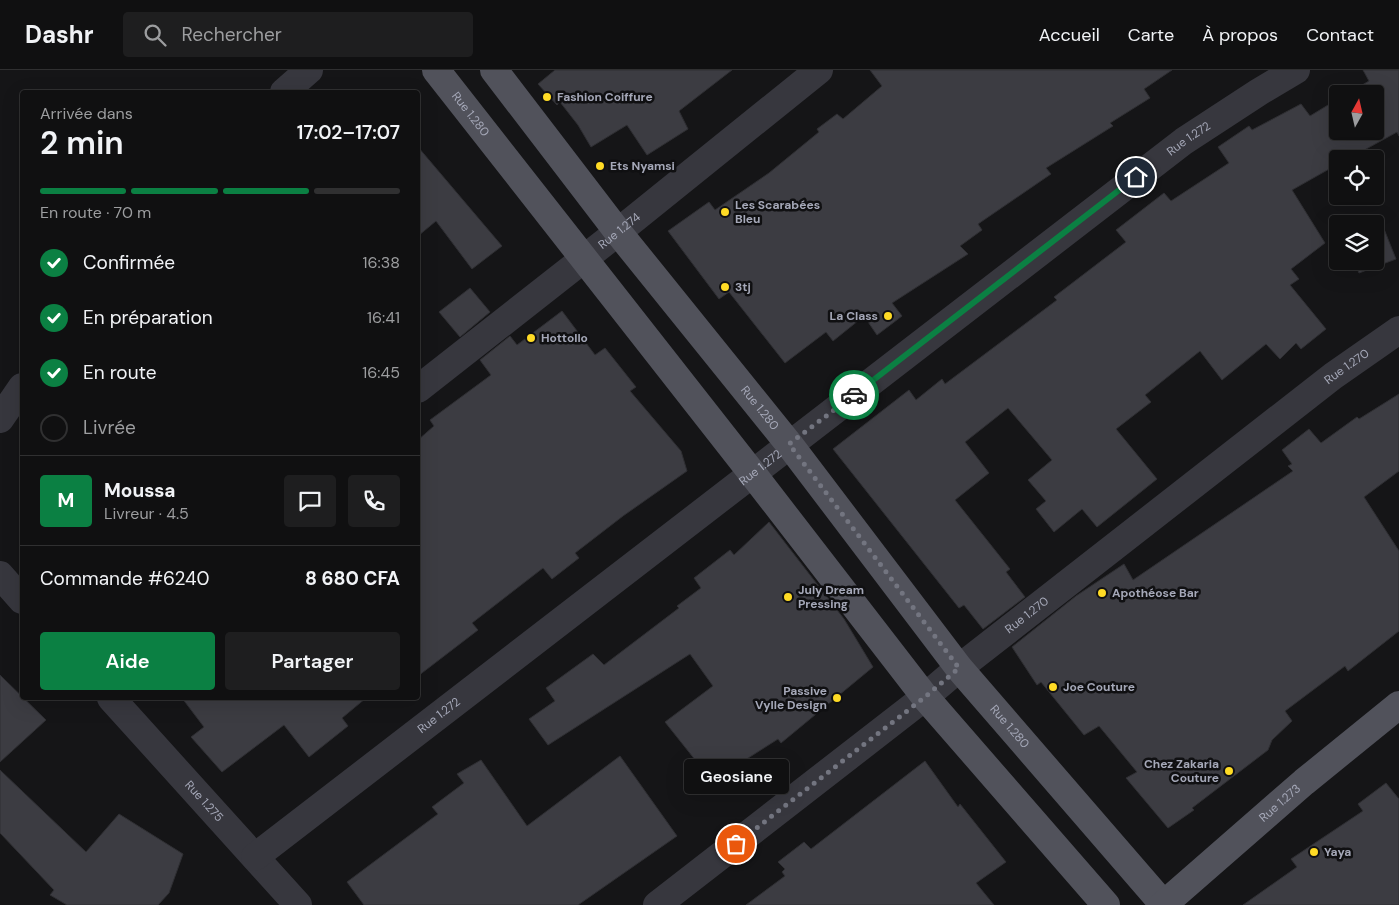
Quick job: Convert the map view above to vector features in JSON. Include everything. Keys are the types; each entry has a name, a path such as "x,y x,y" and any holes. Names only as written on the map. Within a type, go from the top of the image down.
{"main road":[{"name":"Rue 1.280","path":"436,70 925,697 1106,905"},
{"name":"Rue 1.280","path":"494,70 618,232 789,444 959,668 1164,905"},
{"name":"Rue 1.273","path":"1164,905 1304,782 1399,705"}],"street":[{"path":"286,90 309,70"},
{"name":"Rue 1.274","path":"420,387 618,232 819,70"},
{"name":"Rue 1.272","path":"255,857 1184,141 1296,70"},
{"name":"Rue 1.270","path":"657,905 1333,376 1399,330"},
{"path":"0,419 20,390"},
{"path":"0,575 20,598"},
{"name":"Rue 1.275","path":"113,700 298,905"}],"building":[{"path":"555,70 732,70 679,111 688,129 647,155 627,125 591,147 578,125 560,102 557,105 538,84"},
{"path":"870,70 1172,70 1144,89 1150,98 1110,123 1113,126 1046,168 1051,174 978,224 982,230 960,246 968,254 892,303 902,316 877,335 864,316 833,341 826,332 785,363 729,292 719,299 668,231 709,202 715,210 769,173 819,132 817,129 837,114 843,119 882,86"},
{"path":"1363,70 1399,70 1399,136 1397,132 1384,139 1384,85 1362,85 1369,81"},
{"path":"1301,104 1310,116 1329,104 1329,140 1382,140 1364,150 1329,150 1329,169 1292,190 1325,243 1291,269 1299,279 1290,285 1326,329 1301,349 1296,343 1280,359 1266,344 1222,380 1200,351 1145,395 1151,402 1116,429 1157,479 1097,527 1082,509 1054,532 1036,509 1046,501 1028,480 1052,460 1008,408 965,442 989,473 955,500 1010,569 1006,572 1025,597 983,629 964,605 959,608 833,449 909,390 916,400 942,379 945,384 1057,300 1054,297 1126,242 1116,230 1164,193 1171,201 1229,163 1218,147 1249,126 1252,130"},
{"path":"420,149 502,246 472,269 436,221 420,234"},
{"path":"1384,229 1396,259 1384,264"},
{"path":"470,288 490,312 460,337 439,312"},
{"path":"562,311 595,355 605,348 636,387 630,391 681,451 687,471 575,553 579,558 552,579 543,568 472,623 478,630 420,674 420,438 434,426 430,420 491,375 480,360 510,336 517,345"},
{"path":"1399,394 1399,471 1364,497 1399,551 1399,631 1348,671 1345,666 1285,711 1292,721 1272,740 1268,750 1192,808 1194,810 1168,828 1126,778 1137,772 1099,726 1084,735 1041,682 1037,685 1012,647 1076,596 1124,564 1133,580 1293,471 1288,466 1292,464 1282,450 1309,429 1321,443 1357,417 1359,419"},
{"path":"769,522 844,619 873,667 781,743 778,739 712,781 665,722 713,686 690,654 548,745 529,719 555,701 546,688 593,654 604,665 679,608 677,606 701,588 694,578 730,550 734,555"},
{"path":"0,675 20,695 20,700 26,700 46,720 0,762"},
{"path":"184,700 364,700 342,718 348,726 309,757 284,725 222,772 191,737 204,727"},
{"path":"620,756 677,836 578,905 364,905 347,882 438,814 432,807 464,783 457,774 481,760 527,826"},
{"path":"925,761 958,807 960,804 1006,862 976,883 994,905 746,905 785,876 782,872 785,869 778,862 804,842 811,849"},
{"path":"0,770 86,852 119,814 183,854 169,893 158,905 67,905 50,895 54,890 0,833"},
{"path":"1386,783 1399,799 1399,905 1243,905 1297,867 1291,859 1363,811 1358,804"}],"way so far":[{"path":"736,844 925,697 959,668 789,444 854,395"}],"place":[{"name":"Fashion Coiffure","path":"547,97"},
{"name":"Ets Nyamsi","path":"600,166"},
{"name":"Les Scarabées Bleu","path":"725,212"},
{"name":"3tj","path":"725,287"},
{"name":"La Class","path":"888,316"},
{"name":"Hottollo","path":"531,338"},
{"name":"Apothéose Bar","path":"1102,593"},
{"name":"July Dream Pressing","path":"788,597"},
{"name":"Joe Couture","path":"1053,687"},
{"name":"Passive Vylle Design","path":"837,698"},
{"name":"Chez Zakaria Couture","path":"1229,771"},
{"name":"Geosiane","path":"736,844"},
{"name":"Yaya","path":"1314,852"}],"route":[{"path":"854,395 1136,177"}]}
